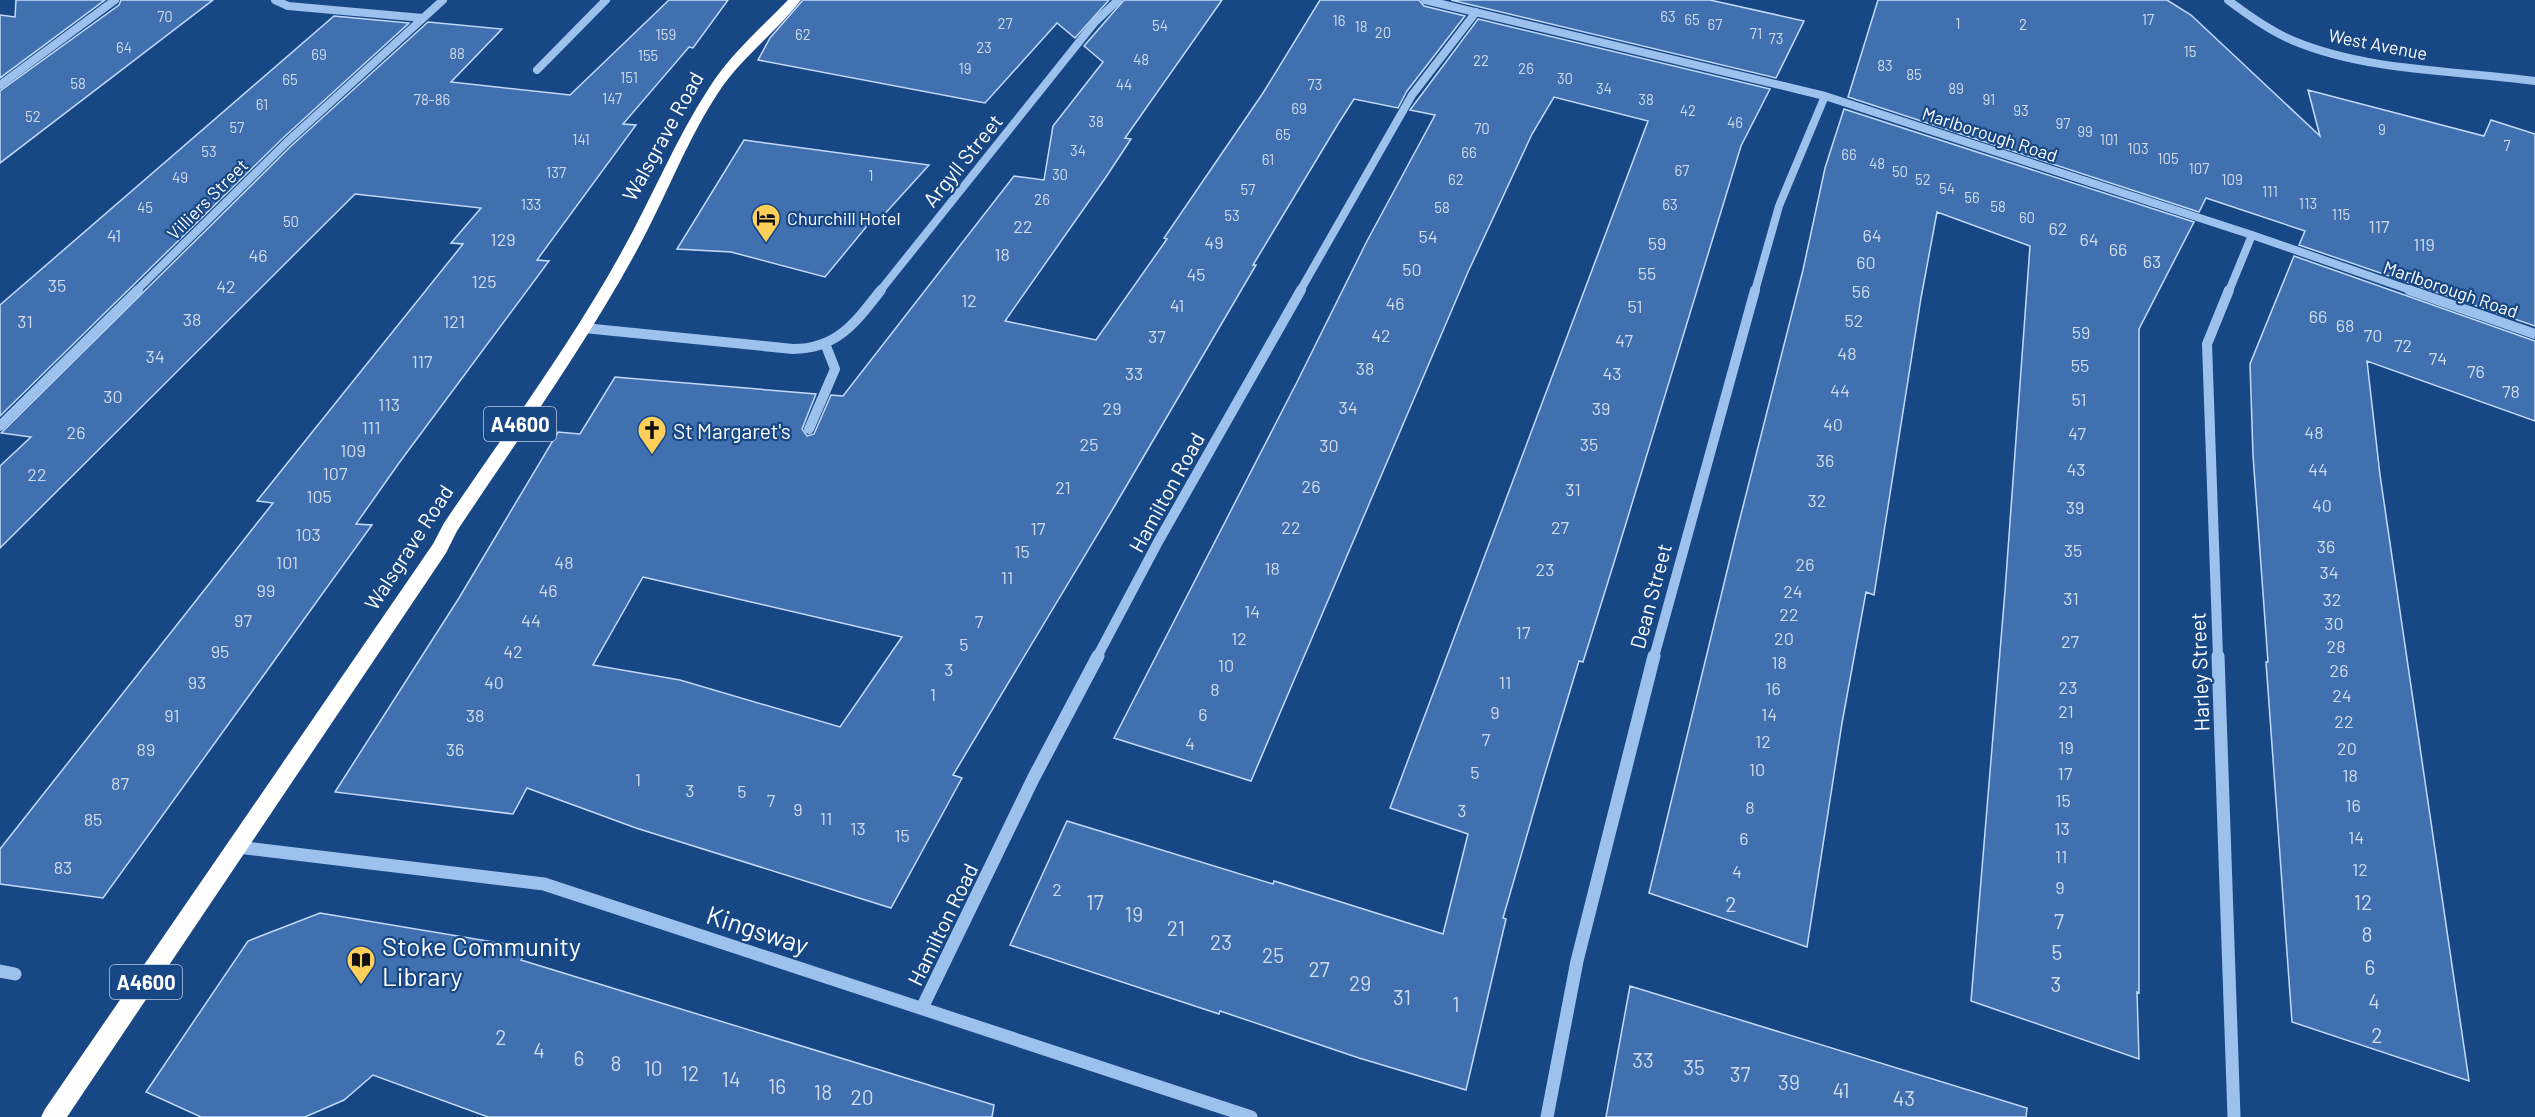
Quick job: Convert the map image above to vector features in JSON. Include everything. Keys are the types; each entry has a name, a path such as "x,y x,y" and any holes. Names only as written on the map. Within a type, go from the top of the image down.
{"highway":[{"name":"Walsgrave Road","path":"53,1117 434,557 450,528 584,328 629,252 683,144 715,88 736,60 795,0"}],"street":[{"path":"0,85 115,0"},
{"path":"275,0 288,6 423,18"},
{"name":"Villiers Street","path":"0,426 287,142 443,0"},
{"path":"537,70 606,0"},
{"name":"Argyll Street","path":"826,346 858,319 1095,22 1118,0"},
{"name":"Marlborough Road","path":"1425,0 1825,96 2252,235 2535,334"},
{"name":"West Avenue","path":"2228,0 2246,16 2276,34 2322,50 2440,71 2535,81"},
{"name":"Hamilton Road","path":"922,1008 1033,779 1158,542 1412,95 1476,12"},
{"name":"Dean Street","path":"1547,1117 1576,961 1691,518 1779,206 1825,96"},
{"name":"Harley Street","path":"2234,1117 2208,344 2252,235"},
{"path":"584,328 793,349 815,350 826,346 835,369 809,429"},
{"name":"Kingsway","path":"237,847 544,884 1251,1117"},
{"path":"0,971 15,974"}],"building":[{"path":"16,0 105,0 0,78 0,15 15,17"},
{"path":"121,0 213,0 0,163 0,91 119,5"},
{"path":"669,0 728,0 693,48 689,47 623,124 636,125 537,260 549,261 356,524 372,525 103,898 0,884 0,849 273,503 257,501 463,244 451,243 481,208 355,194 0,548 0,466 31,437 1,433 291,146 428,22 502,29 451,82 570,95"},
{"path":"803,0 1109,0 1075,38 1057,23 985,103 758,60 770,38"},
{"path":"1124,0 1222,0 1125,138 1131,139 1005,321 1096,340 1167,239 1164,238 1263,93 1320,0 1419,0 1424,6 1465,16 1407,91 1398,108 1354,99 1253,265 1256,265 953,775 962,778 891,908 636,828 527,788 513,814 335,792 459,598 558,432 580,434 615,377 816,394 802,429 807,436 814,434 831,395 843,396 1014,176 1044,180 1053,126 1103,62 1084,46","holes":["643,577 902,637 840,727 680,680 593,665"]},
{"path":"1451,0 1710,0 1804,21 1776,78"},
{"path":"1878,0 2167,0 2191,15 2320,136 2308,90 2484,136 2491,120 2535,134 2535,326 2299,245 2305,231 2206,198 2199,212 1848,97"},
{"path":"334,16 409,23 283,138 0,416 0,305"},
{"path":"1478,19 1770,89 1741,146 1583,662 1579,661 1503,918 1506,919 1466,1090 1359,1058 1220,1011 1219,1014 1010,945 1067,821 1273,884 1274,881 1443,934 1468,834 1390,808 1648,121 1554,97 1532,134 1468,272 1251,781 1114,738 1367,241 1435,115 1410,110"},
{"path":"1844,109 2194,222 2139,329 2139,993 2137,992 2139,1059 1971,1001 2005,591 2030,246 1937,212 1921,298 1874,595 1866,592 1842,723 1807,947 1649,893 1803,270 1825,168"},
{"path":"744,140 929,165 882,217 876,215 825,277 731,252 677,249"},
{"path":"2294,256 2535,341 2535,421 2367,361 2380,475 2469,1081 2292,1022 2266,662 2268,662 2253,455 2250,364"},
{"path":"320,913 529,948 521,960 994,1105 992,1117 488,1117 373,1075 344,1100 305,1117 201,1117 146,1092 248,941"},
{"path":"1630,986 2027,1108 2026,1117 1606,1117"}],"place":[{"name":"Churchill Hotel","path":"766,244"},
{"name":"St Margaret's","path":"652,456"},
{"name":"Stoke Community Library","path":"361,986"}]}
